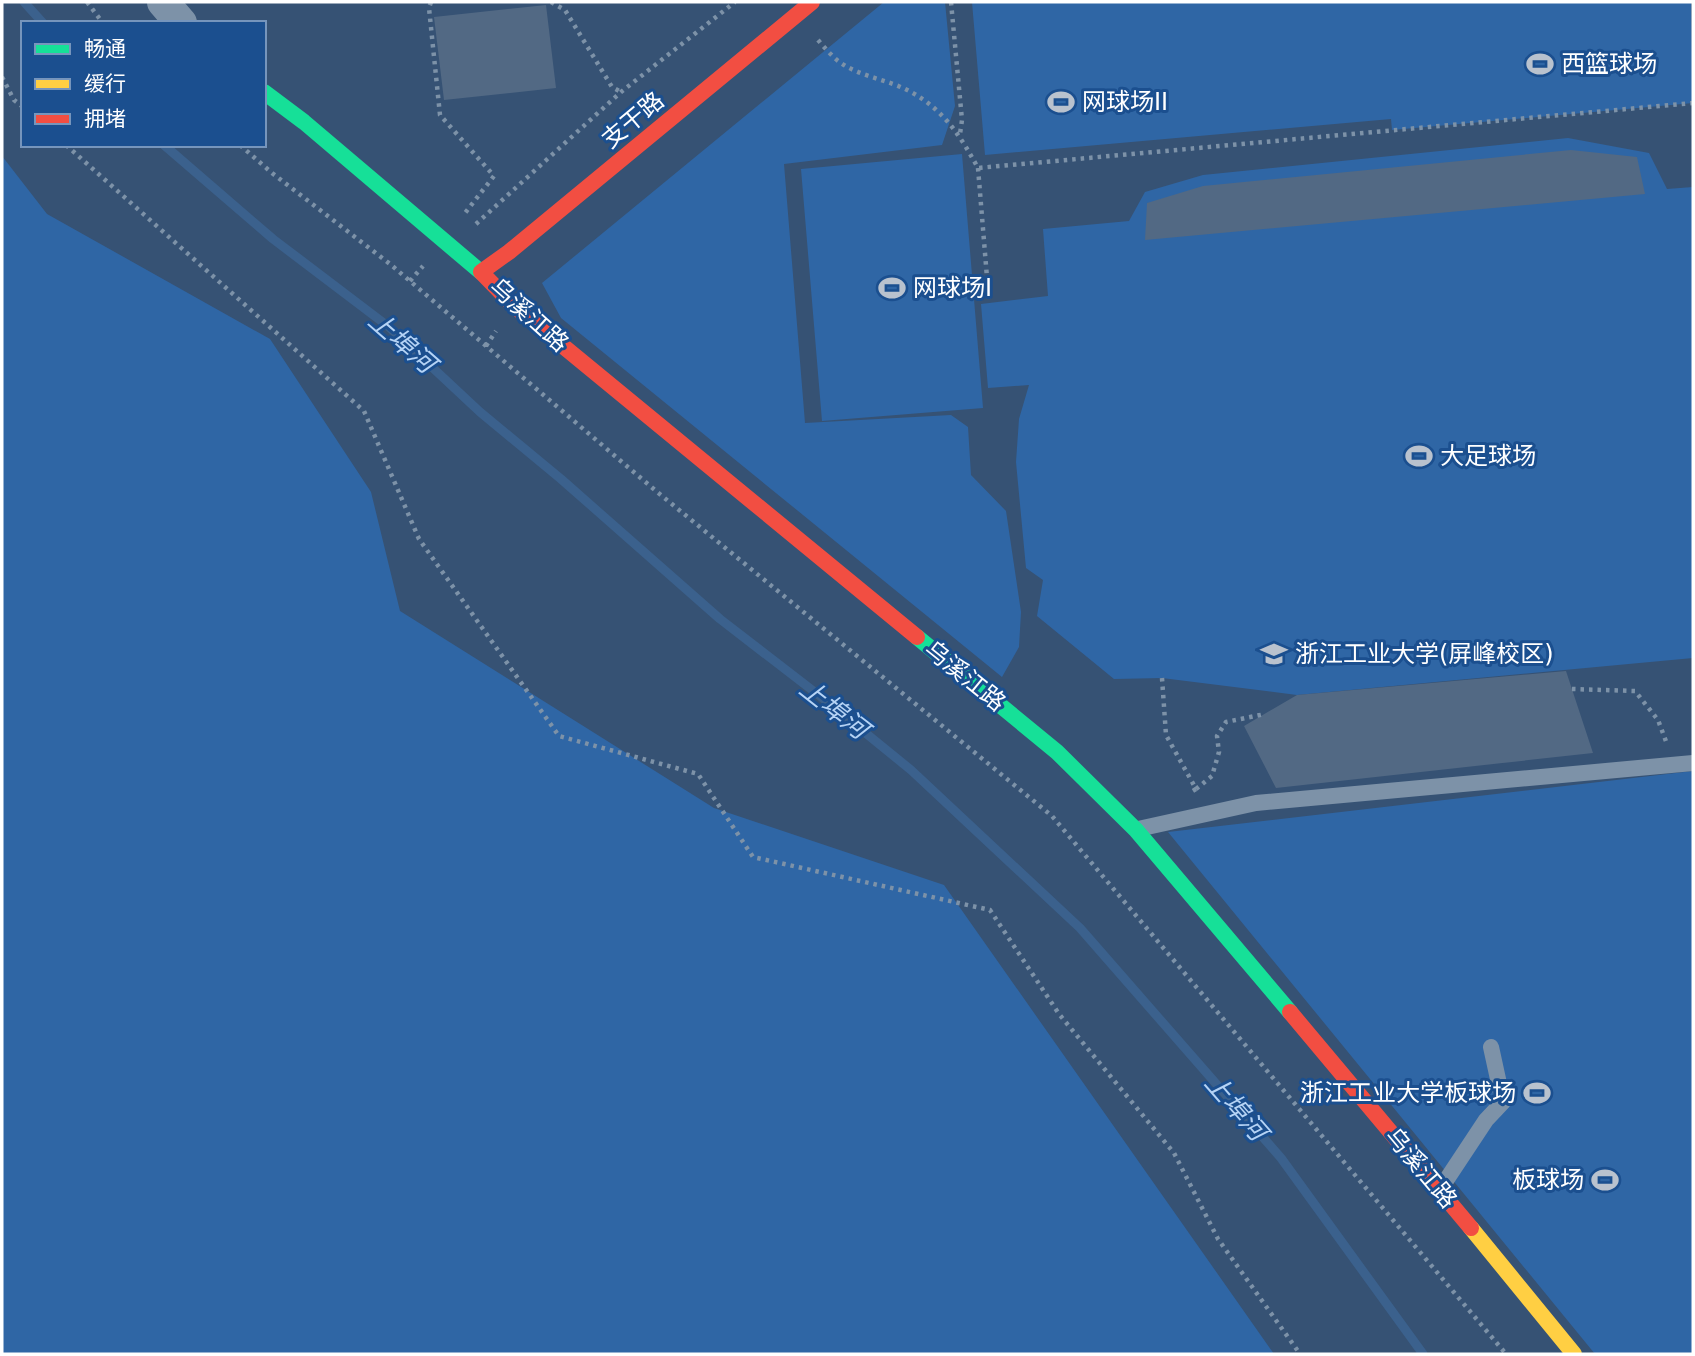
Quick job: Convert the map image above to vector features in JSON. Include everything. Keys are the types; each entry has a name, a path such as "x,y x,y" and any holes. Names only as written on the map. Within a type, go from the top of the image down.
{"street":[{"path":"163,2 179,21"},
{"name":"支干路","path":"481,272 509,252 812,2"},
{"name":"乌溪江路","path":"266,94 304,122 481,272 513,305 1058,752 1136,830 1574,1354"}],"lane":[{"path":"1136,830 1256,803 1693,762"},
{"path":"1439,1191 1486,1120 1503,1102 1492,1047"}],"path":[{"path":"87,2 101,21"},
{"path":"431,2 429,8 440,115 494,176 465,212"},
{"path":"551,2 565,10 612,87 621,92"},
{"path":"443,242 477,224 621,92 735,2"},
{"path":"951,2 962,120 960,135"},
{"path":"822,44 838,61 909,91 930,104 960,135 978,169 989,302"},
{"path":"2,77 21,105"},
{"path":"978,169 1693,103"},
{"path":"68,147 364,411 419,539 559,736 698,774 753,857 990,910 1059,1014 1174,1153 1218,1239 1300,1354"},
{"path":"242,147 390,264 666,500 1052,817 1506,1354"},
{"path":"1162,678 1166,735 1196,789"},
{"path":"1572,689 1635,691 1658,720 1675,764"},
{"path":"1186,796 1212,775 1219,752 1217,736 1226,722 1265,714"}],"shaded area":[{"path":"884,2 945,2 955,106 942,145 784,164 805,423 951,415 968,427 971,475 1006,511 1021,612 1019,647 1002,677 561,318 542,283"},
{"path":"972,2 1691,2 1693,103 1392,130 1391,119 985,155"},
{"path":"1568,138 1649,153 1667,189 1693,187 1693,658 1297,695 1162,678 1114,679 1037,616 1043,580 1026,568 1016,462 1019,419 1029,385 988,388 981,304 1048,296 1043,229 1129,221 1145,192 1203,175"},
{"name":"网球场I","path":"962,154 983,408 822,421 801,169"},
{"path":"2,156 47,214 270,339 371,492 400,611 714,808 944,885 1274,1354 2,1354"},
{"name":"浙江工业大学板球场","path":"1693,771 1693,1354 1595,1354 1168,832"}],"building":[{"path":"546,5 556,88 444,100 434,17"},
{"path":"1571,150 1637,157 1645,194 1145,240 1147,203 1203,186"},
{"path":"1566,671 1593,753 1276,788 1244,726 1297,695"}],"waterway":[{"name":"上埠河","path":"24,2 41,21"},
{"name":"上埠河","path":"166,147 273,239 389,327 480,412 561,479 720,619 911,770 1080,928 1281,1158 1423,1354"}],"traffic: fast":[{"path":"266,94 304,122 482,273"},
{"path":"917,637 1057,752 1136,830 1290,1012"}],"traffic: slow":[{"path":"1471,1228 1574,1354"}],"traffic: jam":[{"path":"481,272 509,252 812,2"},
{"path":"482,273 513,305 917,637"},
{"path":"1290,1012 1471,1228"}],"place":[{"name":"西篮球场","path":"1540,64"},
{"name":"网球场II","path":"1061,102"},
{"name":"网球场I","path":"892,288"},
{"name":"大足球场","path":"1419,456"},
{"name":"浙江工业大学(屏峰校区)","path":"1274,654"},
{"name":"浙江工业大学板球场","path":"1537,1093"},
{"name":"板球场","path":"1605,1180"}]}
